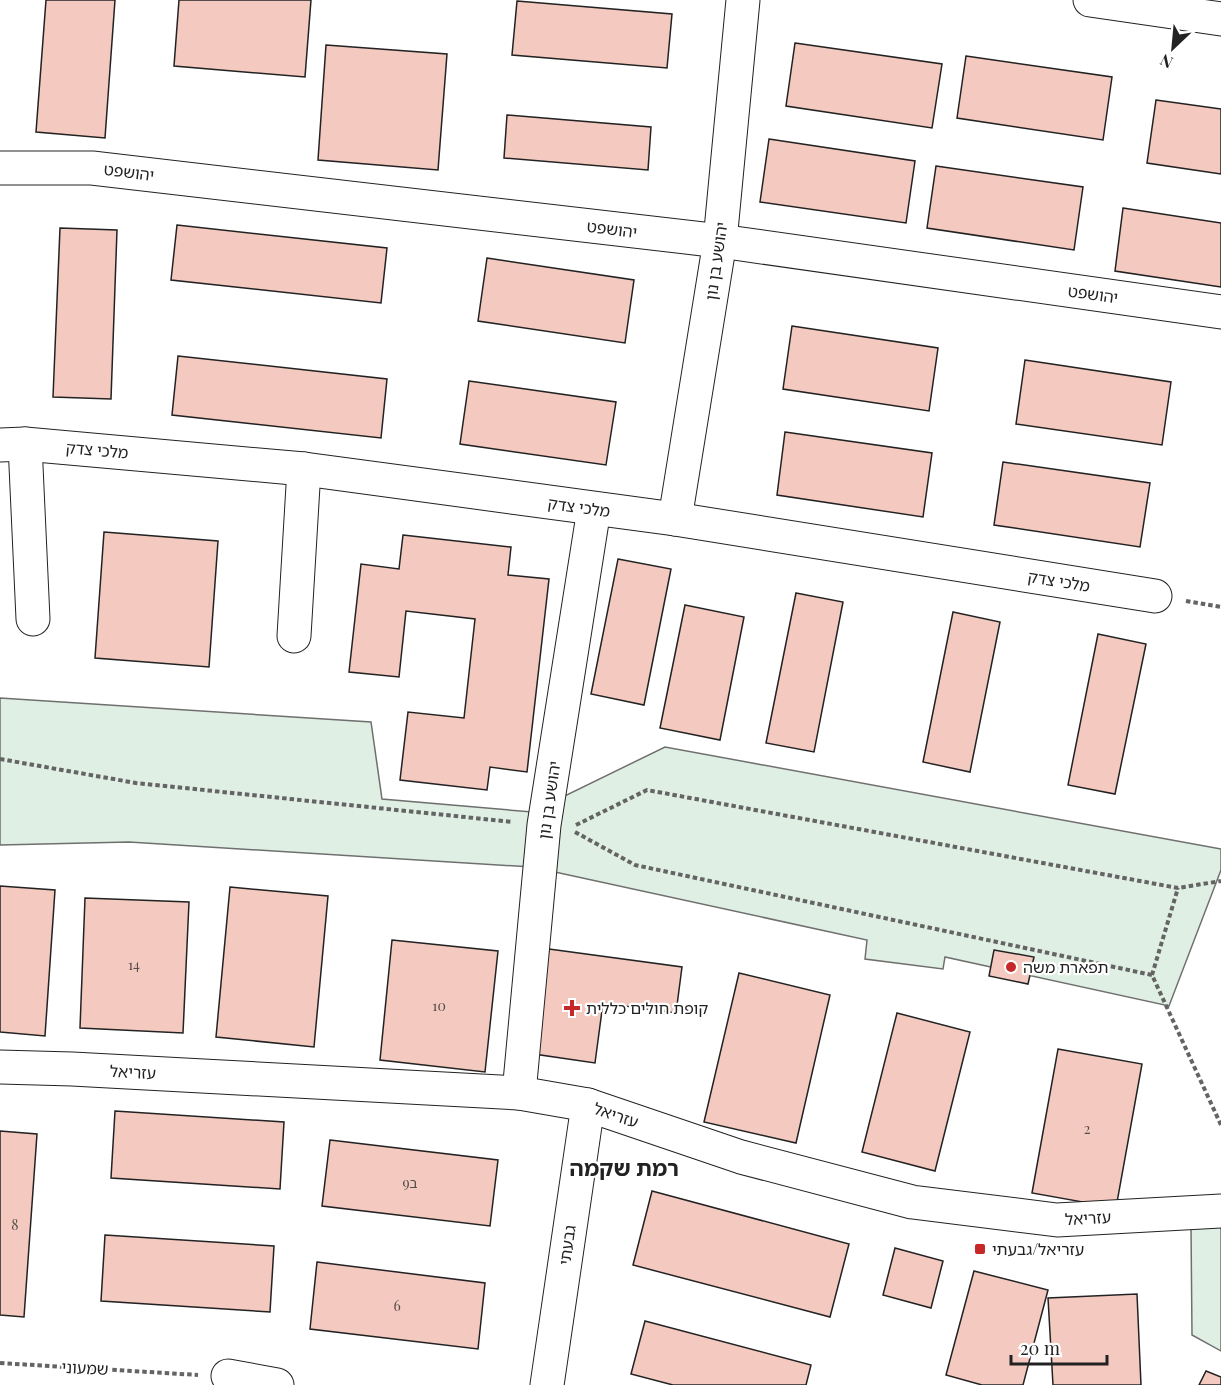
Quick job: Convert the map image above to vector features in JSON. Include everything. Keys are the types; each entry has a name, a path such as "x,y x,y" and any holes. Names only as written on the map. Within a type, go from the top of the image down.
{"street":[{"name":"יהושע בן נון","path":"675,519 720,241 743,0"},
{"path":"1090,0 1221,20"},
{"name":"יהושפט","path":"0,168 92,168 720,241 1221,312"},
{"path":"13,444 33,619"},
{"name":"מלכי צדק","path":"13,444 303,469 675,519 1155,596"},
{"path":"294,636 303,469"},
{"name":"יהושע בן נון","path":"519,1093 544,825 594,509"},
{"name":"עזריאל","path":"0,1067 519,1093 588,1105 741,1157 912,1202 1057,1220 1221,1211"},
{"name":"גבעתי","path":"546,1385 588,1105"},
{"path":"228,1376 277,1385"}],"path":[{"path":"0,759 136,783 544,825"},
{"path":"1152,975 635,865 569,829 647,790 1178,888 1221,881"},
{"path":"1178,888 1152,975 1221,1125"},
{"name":"שמעוני","path":"0,1364 228,1376"}],"green space":[{"path":"0,698 371,722 382,799 532,812 665,747 1221,849 1221,870 1169,1006 945,957 943,969 865,959 867,940 532,867 129,842 0,845"},
{"path":"1221,1223 1221,1351 1192,1335 1191,1227"}],"building":[{"path":"46,0 115,0 105,138 36,132"},
{"path":"179,0 311,0 305,77 174,66"},
{"path":"517,1 672,14 667,68 512,55"},
{"path":"795,43 942,64 932,128 786,106"},
{"path":"326,45 447,54 438,170 318,160"},
{"path":"966,56 1112,77 1103,140 957,118"},
{"path":"1156,100 1221,109 1221,174 1147,163"},
{"path":"507,115 651,127 648,170 504,158"},
{"path":"769,139 915,161 906,223 760,202"},
{"path":"936,166 1083,187 1074,250 927,228"},
{"path":"1123,208 1221,223 1221,287 1115,271"},
{"path":"177,225 387,248 381,303 171,280"},
{"path":"60,228 117,230 111,399 53,397"},
{"path":"487,258 634,280 625,343 478,321"},
{"path":"792,326 938,348 929,411 783,389"},
{"path":"178,356 387,379 381,438 172,415"},
{"path":"1025,360 1171,382 1162,445 1016,424"},
{"path":"469,381 616,402 606,465 460,444"},
{"path":"785,432 932,453 923,517 777,495"},
{"path":"1003,462 1150,483 1140,547 994,525"},
{"path":"104,532 218,541 209,667 95,658"},
{"path":"403,535 511,547 508,575 549,579 527,772 490,767 487,790 400,780 408,712 464,718 475,619 406,611 399,677 349,672 361,564 399,569"},
{"path":"618,559 671,569 644,705 591,694"},
{"path":"796,593 843,602 814,752 766,743"},
{"path":"685,605 744,617 720,740 660,728"},
{"path":"953,612 1000,622 970,772 923,762"},
{"path":"1098,634 1146,644 1115,794 1068,785"},
{"path":"0,886 55,890 45,1036 0,1032"},
{"path":"230,887 328,896 314,1047 216,1037"},
{"path":"85,898 189,902 183,1033 80,1028"},
{"path":"392,940 498,951 485,1072 380,1060"},
{"name":"קופת חולים כללית","path":"549,949 682,967 676,1013 603,1003 595,1063 534,1054"},
{"name":"תפארת משה","path":"994,950 1034,957 1028,984 989,976"},
{"path":"739,973 830,995 796,1143 704,1122"},
{"path":"897,1013 970,1032 935,1171 862,1152"},
{"path":"1058,1049 1142,1064 1116,1208 1032,1193"},
{"path":"115,1111 284,1122 280,1189 111,1178"},
{"path":"0,1131 37,1134 24,1317 0,1315"},
{"path":"330,1140 498,1160 490,1226 322,1206"},
{"path":"652,1191 849,1244 830,1317 633,1265"},
{"path":"105,1235 274,1246 270,1312 101,1301"},
{"path":"895,1248 943,1261 931,1308 883,1295"},
{"path":"317,1262 485,1283 478,1349 310,1329"},
{"path":"974,1271 1048,1290 1023,1385 982,1385 946,1375"},
{"path":"1137,1294 1141,1385 1053,1385 1048,1298"},
{"path":"645,1321 811,1365 806,1385 673,1385 631,1374"},
{"path":"1206,1371 1221,1377 1221,1385 1199,1385"}],"place":[{"name":"תפארת משה","path":"1011,967"},
{"name":"קופת חולים כללית","path":"572,1008"},
{"name":"עזריאל/גבעתי","path":"980,1249"}],"district":[{"name":"רמת שקמה","path":"624,1168"}]}
